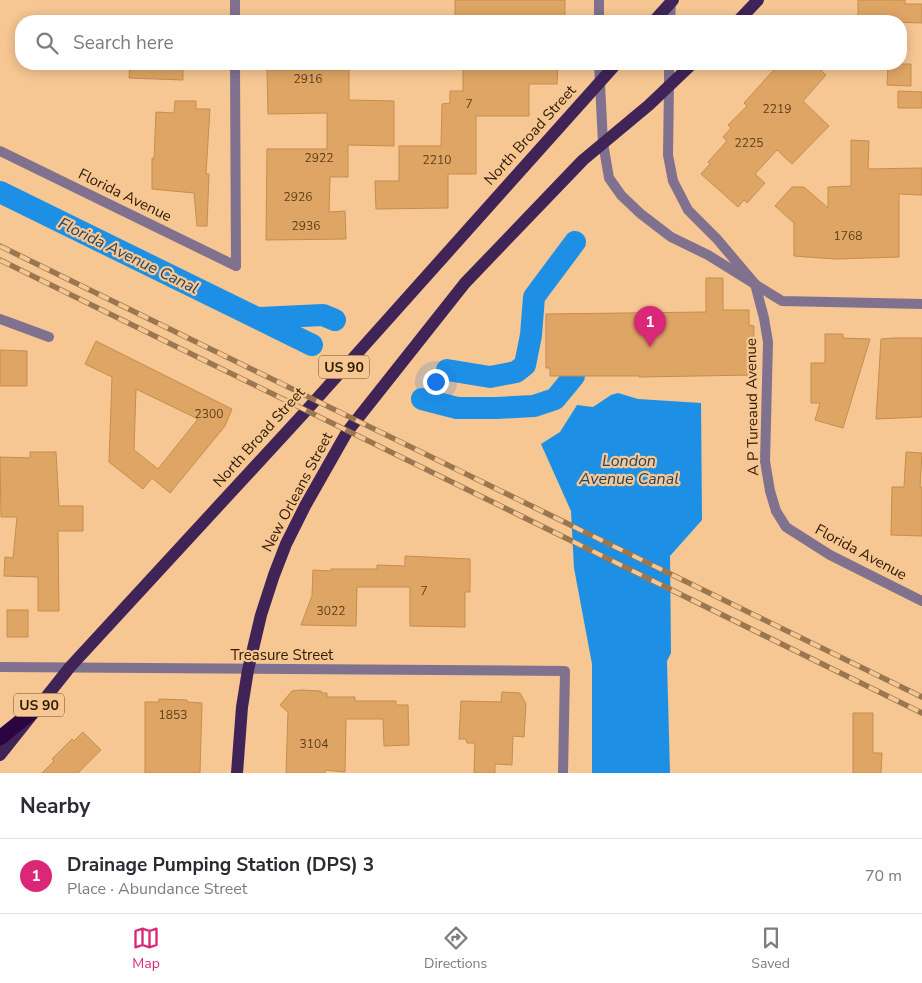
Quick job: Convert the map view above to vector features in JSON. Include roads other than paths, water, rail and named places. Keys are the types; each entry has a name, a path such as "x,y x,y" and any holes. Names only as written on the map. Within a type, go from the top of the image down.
{"highway":[{"path":"4,741 37,708"}],"main road":[{"path":"744,15 758,0"},
{"path":"659,15 671,1"},
{"name":"North Broad Street","path":"37,708 70,667 304,413 611,70"},
{"name":"US 90","path":"603,143 685,70"},
{"name":"New Orleans Street","path":"237,773 242,707 248,670 261,615 286,544 304,506 347,432 465,283 560,183 603,143"},
{"path":"0,755 4,741"}],"street":[{"path":"235,0 235,15"},
{"path":"599,0 599,15"},
{"path":"670,15 671,1"},
{"name":"Florida Avenue","path":"0,151 236,266 235,70"},
{"path":"599,70 603,143 608,178 620,195 671,237 708,255 782,301 922,304"},
{"path":"669,70 668,155 673,182 688,210 717,239 755,284"},
{"name":"A P Tureaud Avenue","path":"755,284 768,342 765,461 770,491 776,511 786,527"},
{"path":"0,319 49,337"},
{"name":"Florida Avenue","path":"786,527 830,555 922,601"},
{"name":"Treasure Street","path":"0,667 564,671 563,773"}],"water":[{"name":"London Avenue Canal","path":"618,393 638,399 701,403 702,520 670,556 671,653 667,661 670,773 592,773 592,664 574,568 571,511 541,444 560,432 577,405 593,407 611,395"}],"waterway":[{"name":"Florida Avenue Canal","path":"0,192 312,345"},
{"name":"Florida Avenue Canal","path":"447,370 490,377 516,372 525,365 531,335 534,297 575,242"},
{"name":"Florida Avenue Canal","path":"260,318 323,315 335,320"},
{"name":"Florida Avenue Canal","path":"422,399 457,408 534,406 555,399 574,376"}],"railway":[{"path":"0,246 922,697"},
{"path":"0,260 922,713"}],"place":[{"name":"Drainage Pumping Station (DPS) 3","path":"650,347"}]}
